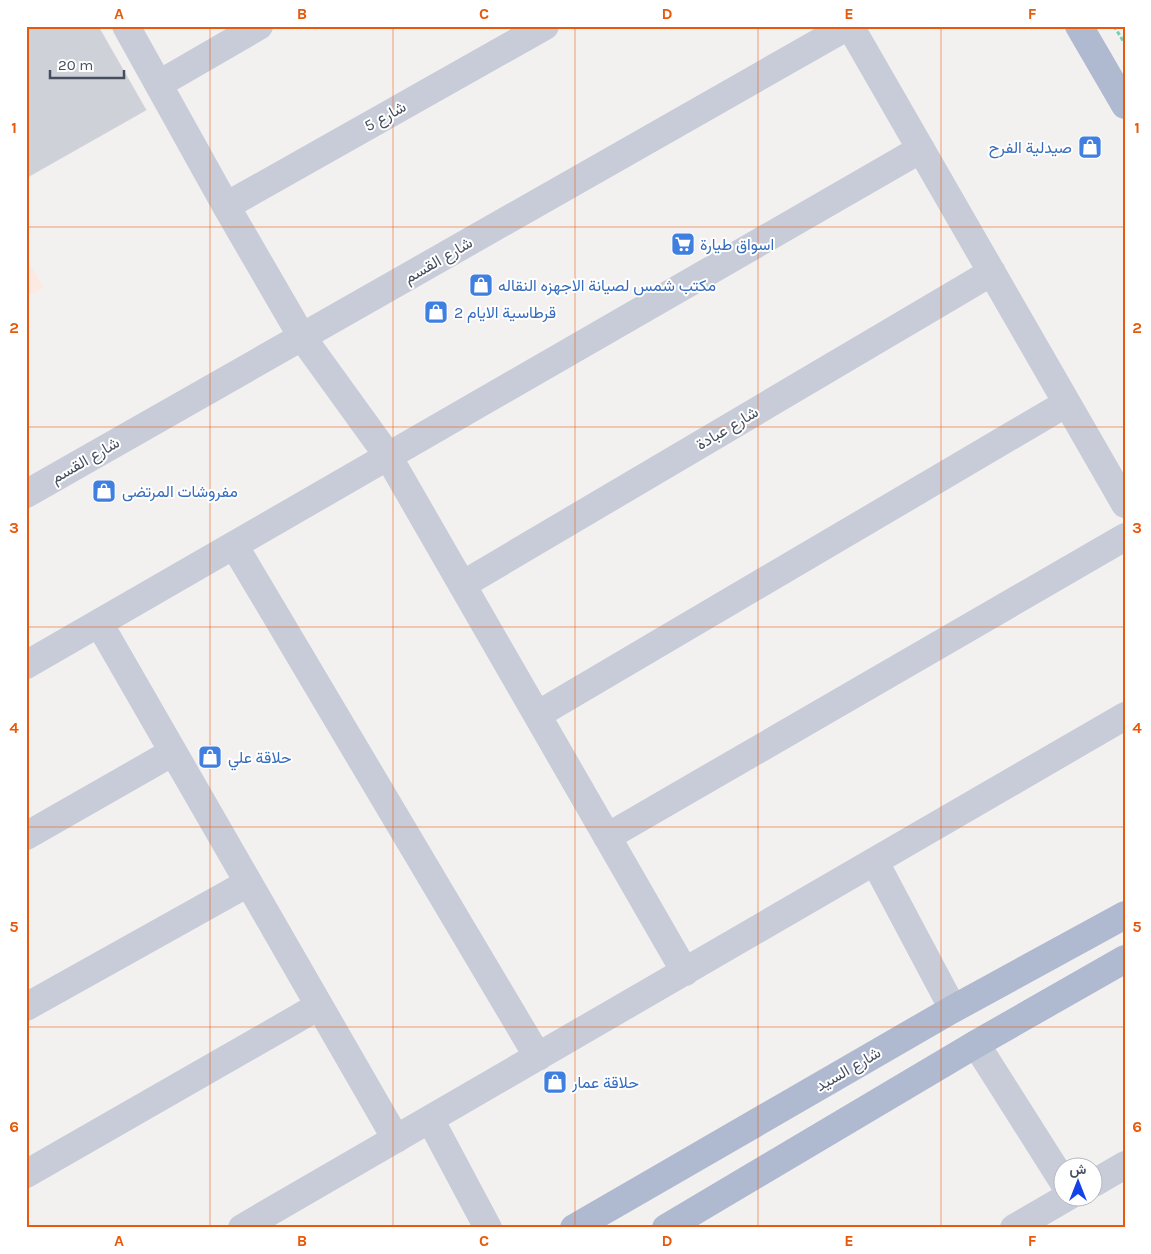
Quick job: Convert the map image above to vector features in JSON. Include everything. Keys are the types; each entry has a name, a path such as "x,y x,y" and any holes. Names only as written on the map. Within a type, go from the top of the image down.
{"main road":[{"path":"1079,26 1125,104"},
{"name":"شارع السيد","path":"574,1228 953,1009 1125,915"},
{"path":"666,1228 976,1044 1125,959"}],"street":[{"path":"126,26 226,206 302,337 388,456 685,972"},
{"path":"158,84 259,26"},
{"name":"شارع 5","path":"226,206 545,26"},
{"path":"849,26 1125,504"},
{"name":"شارع القسم","path":"26,494 849,26"},
{"path":"26,665 921,149"},
{"name":"شارع عبادة","path":"462,585 992,272"},
{"path":"537,715 1067,403"},
{"path":"607,837 1125,537"},
{"path":"234,545 538,1057"},
{"path":"99,623 396,1139"},
{"path":"242,1228 1125,716"},
{"path":"26,836 173,752"},
{"path":"875,862 953,1009"},
{"path":"26,1007 248,883"},
{"path":"26,1174 319,1006"},
{"path":"976,1044 1054,1168"},
{"path":"430,1119 488,1228"},
{"path":"1104,1177 1125,1165"},
{"path":"1014,1228 1054,1205"}],"path":[{"path":"1114,26 1125,44"}],"shaded area":[{"path":"26,258 44,288 26,296"}],"building":[{"path":"26,26 98,26 146,110 26,178"}],"place":[{"name":"صيدلية الفرح","path":"1090,147"},
{"name":"اسواق طيارة","path":"683,244"},
{"name":"مكتب شمس لصيانة الاجهزه النقاله","path":"481,285"},
{"name":"قرطاسية الايام 2","path":"436,312"},
{"name":"مفروشات المرتضى","path":"104,491"},
{"name":"حلاقة علي","path":"210,757"},
{"name":"حلاقة عمار","path":"555,1082"}]}
